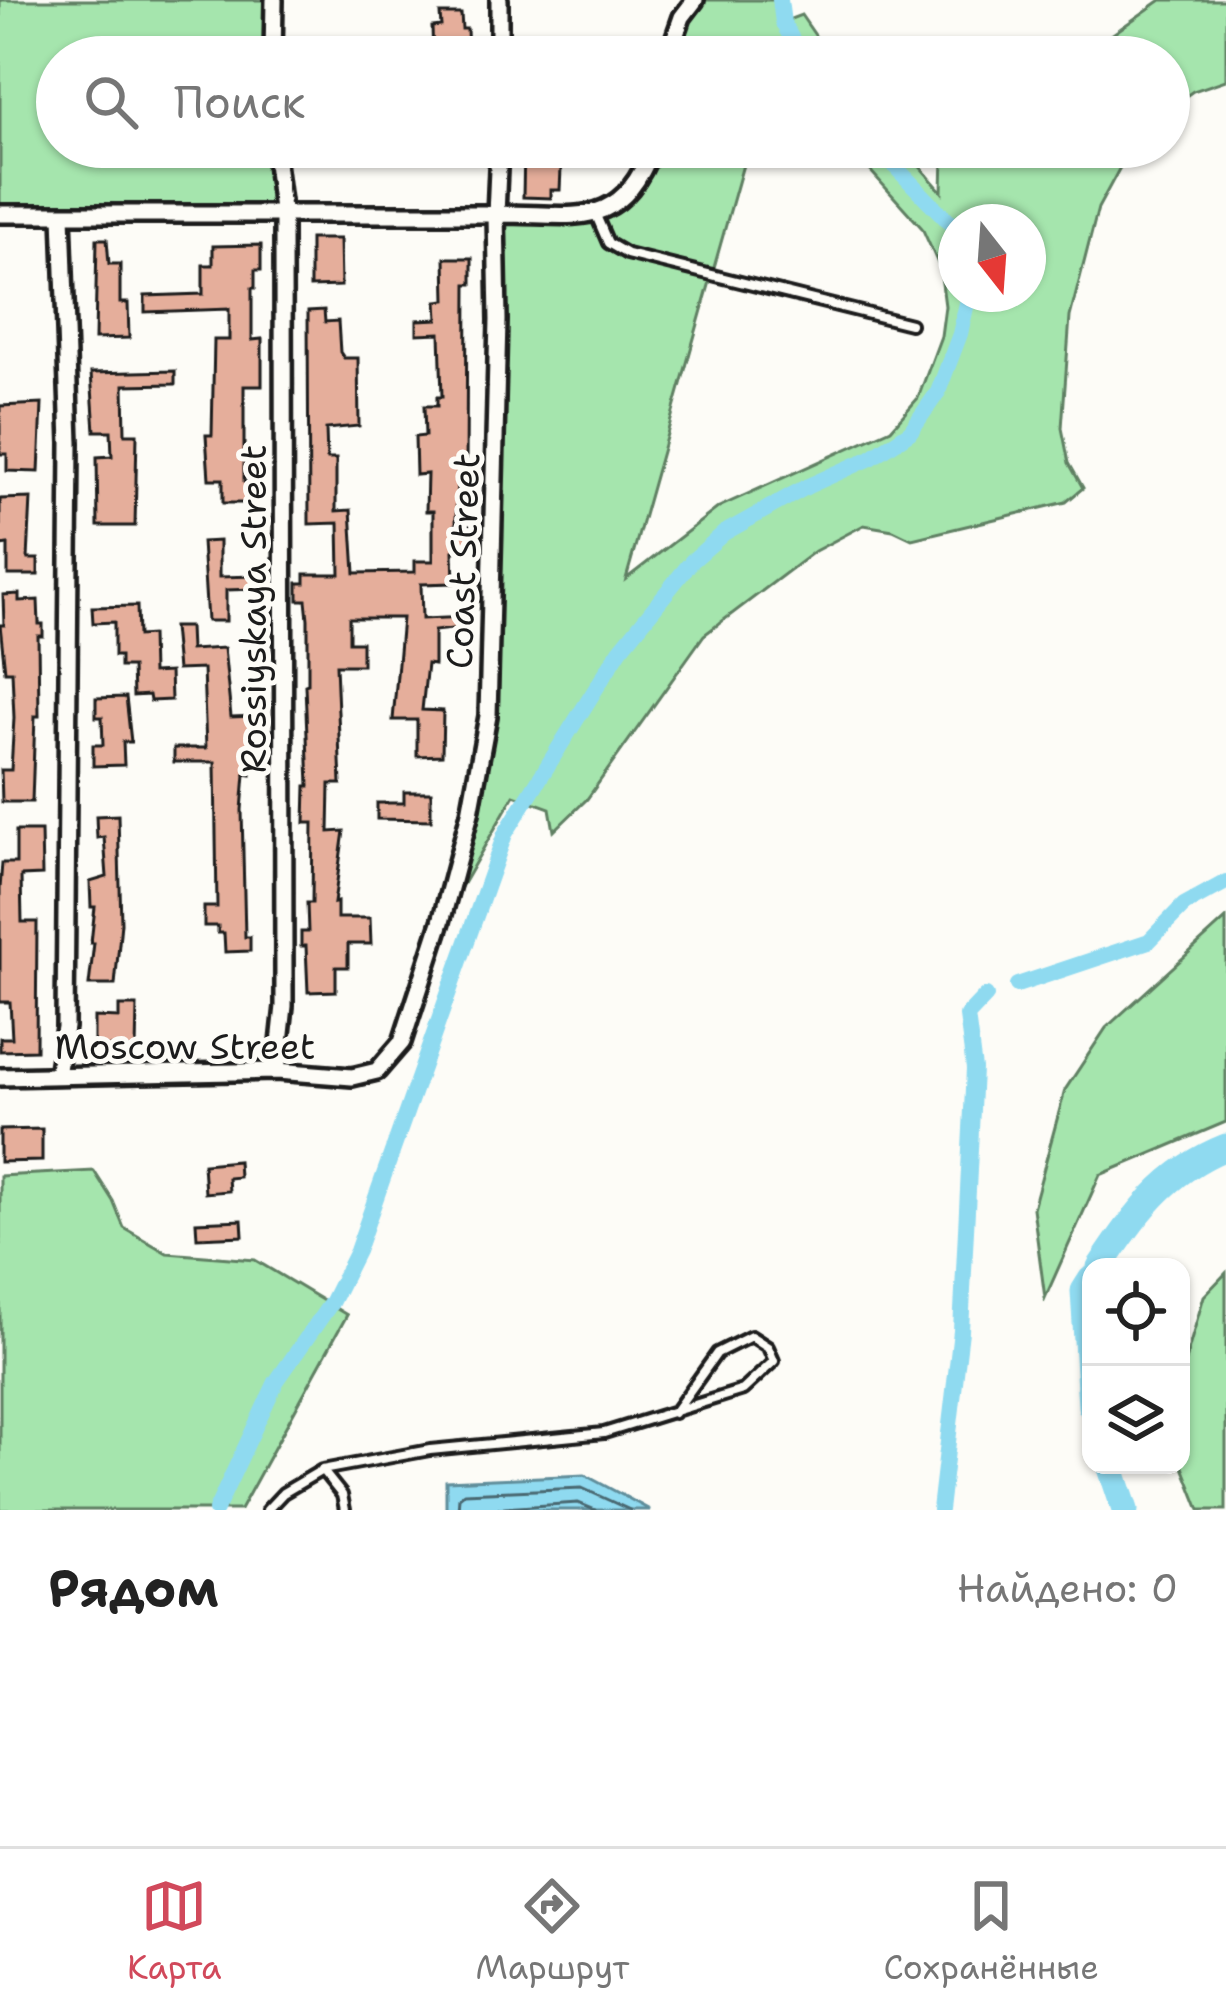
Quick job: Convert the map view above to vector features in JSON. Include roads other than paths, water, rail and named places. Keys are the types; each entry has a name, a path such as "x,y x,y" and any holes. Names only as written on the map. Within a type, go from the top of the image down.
{"street":[{"path":"273,36 274,0"},
{"path":"499,0 499,36"},
{"path":"675,36 695,0"},
{"name":"Rossiyskaya Street","path":"277,168 283,217 284,1006 277,1071"},
{"name":"Coast Street","path":"369,1076 388,1061 406,1029 470,813 488,716 498,168"},
{"path":"0,214 595,213 624,199 641,168"},
{"path":"57,1075 65,1027 70,535 62,215"},
{"name":"Moscow Street","path":"0,1077 277,1071 369,1076"}],"lane":[{"path":"595,213 608,243 627,254 910,324"},
{"path":"267,1510 283,1493 322,1470 430,1450 604,1433 674,1413 743,1390 774,1361 768,1347 751,1336 718,1353 674,1413"},
{"path":"322,1470 342,1495 345,1510"}],"water":[{"path":"585,1475 650,1510 446,1510 446,1481"}],"waterway":[{"path":"780,0 790,36"},
{"path":"896,168 938,211"},
{"path":"216,1510 276,1382 331,1303 357,1251 505,834 620,650 692,561 724,533 808,486 871,458 910,432 938,392 965,312"},
{"path":"1017,985 1149,941 1184,905 1226,882"},
{"path":"940,1510 961,1331 974,1069 967,1016 986,996"},
{"path":"1106,1258 1169,1182 1226,1147"},
{"path":"1113,1474 1125,1510"}]}
